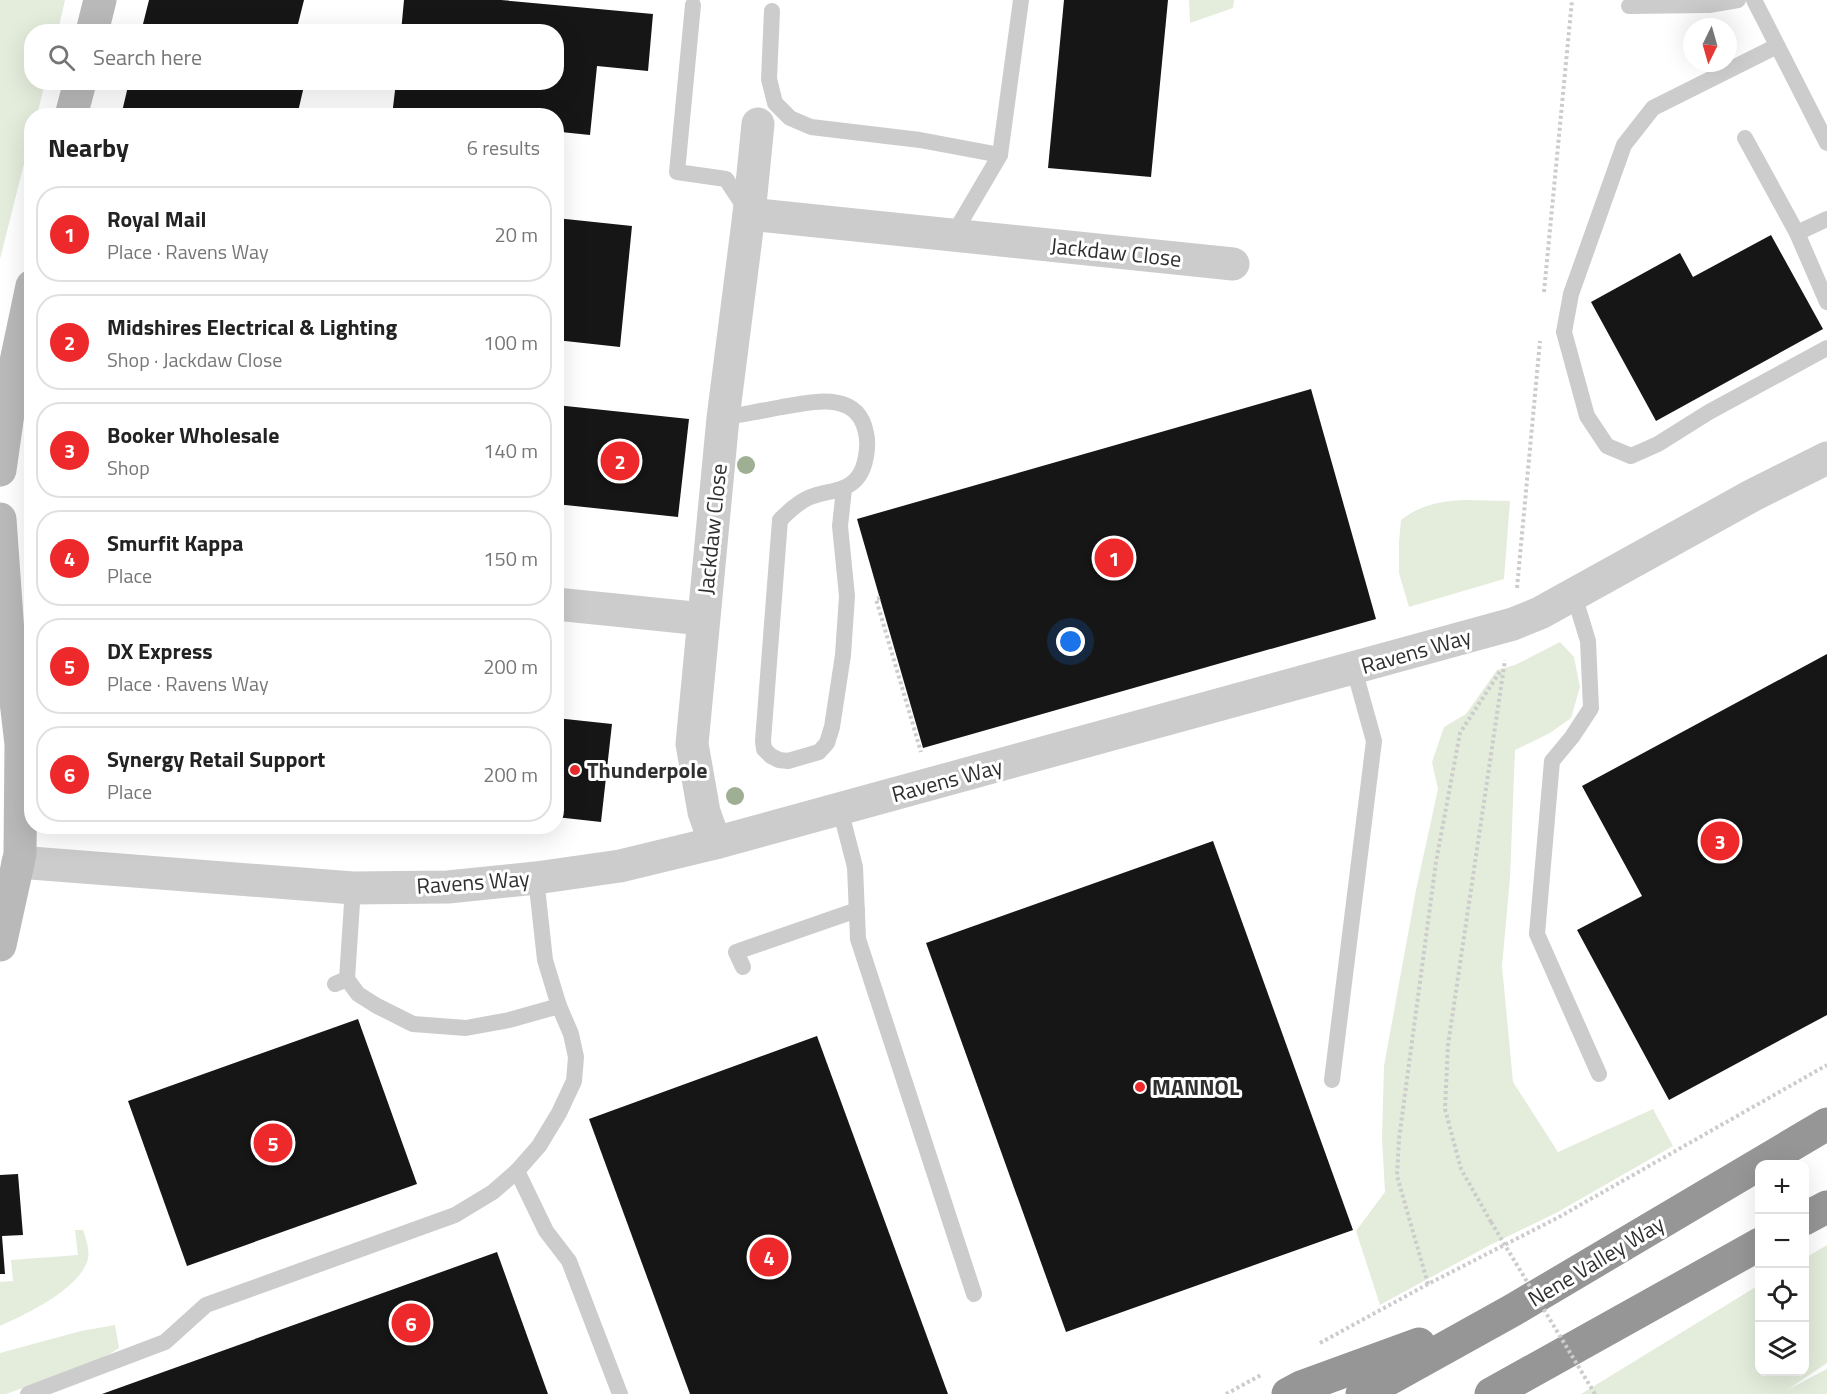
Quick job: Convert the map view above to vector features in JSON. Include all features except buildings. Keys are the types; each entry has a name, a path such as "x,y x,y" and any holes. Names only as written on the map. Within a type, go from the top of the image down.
{"highway":[{"name":"Nene Valley Way","path":"1362,1394 1513,1310 1827,1124"},
{"path":"1809,1216 1827,1207"},
{"path":"1496,1392 1755,1247"},
{"path":"1277,1383 1301,1387 1513,1310"}],"street":[{"path":"94,24 100,0"},
{"path":"73,108 78,90"},
{"name":"Jackdaw Close","path":"715,843 704,812 692,744 723,417 758,124"},
{"name":"Jackdaw Close","path":"749,214 1233,264"},
{"path":"0,470 14,371 24,324"},
{"name":"Ravens Way","path":"18,862 353,888 448,887 620,866 715,843 1513,624 1540,613 1753,495 1827,458"},
{"path":"0,519 8,633 21,744 20,854 0,945"},
{"path":"564,605 703,618"}],"lane":[{"path":"953,236 1000,155 1021,0"},
{"path":"1629,6 1709,5 1738,0"},
{"path":"1754,0 1827,143"},
{"path":"693,5 677,172 726,179 749,214"},
{"path":"772,10 769,79 775,103 790,118 811,127 920,140 1000,155"},
{"path":"1777,46 1653,108 1624,145 1571,294 1564,332 1587,416 1607,446 1631,456 1658,444 1709,412 1827,348"},
{"path":"1744,138 1797,233 1827,302"},
{"path":"1797,233 1827,219"},
{"path":"723,417 824,400 844,404 856,411 864,421 868,439 866,457 859,477 844,489 808,498 780,520 763,741 764,748 771,756 779,760 788,761 819,752 827,743 832,727 843,655 847,596 840,526 844,489"},
{"path":"1574,595 1588,641 1590,708 1572,737 1552,761 1537,934 1599,1074"},
{"path":"1332,1080 1374,741 1354,669"},
{"path":"840,809 855,867 858,939 974,1294"},
{"path":"28,1394 165,1342 206,1305 455,1215 493,1192 517,1171 544,1138 559,1113 574,1081 576,1057 571,1034 559,1006 545,960 536,878"},
{"path":"353,888 340,981 377,1006 413,1024 466,1028 509,1020 559,1006"},
{"path":"743,967 736,952 857,910"},
{"path":"517,1171 546,1231 569,1261 620,1394"}],"path":[{"path":"880,598 876,598 921,752"},
{"path":"1428,1284 1397,1176 1399,1139 1436,862 1460,733 1503,666"},
{"path":"1317,1345 1428,1284 1559,1217 1827,1065"},
{"path":"1491,1222 1595,1394"},
{"path":"1226,1394 1277,1383"}],"green space":[{"path":"0,0 65,0 60,24 24,24 24,90 43,90 39,108 24,108 24,164 0,259"},
{"path":"1189,0 1234,0 1233,8 1190,23"},
{"path":"1467,500 1510,501 1504,579 1409,607 1399,573 1401,520 1432,504"},
{"path":"1560,642 1574,657 1580,687 1571,718 1550,733 1515,750 1510,878 1502,966 1513,1082 1558,1152 1653,1109 1673,1146 1556,1213 1490,1245 1380,1305 1356,1231 1385,1192 1382,1138 1384,1066 1416,890 1438,789 1432,762 1444,727 1466,714 1497,670 1515,665"},
{"path":"75,1230 83,1230 87,1241 88,1258 81,1273 72,1283 49,1300 0,1326 0,1282 13,1281 11,1260 78,1255"},
{"path":"1827,1245 1827,1363 1809,1375 1809,1268 1809,1256"},
{"path":"1755,1287 1755,1376 1808,1376 1787,1390 1827,1369 1827,1394 1581,1394"},
{"path":"115,1325 119,1348 99,1361 6,1394 0,1394 0,1353 81,1331"}],"place":[{"name":"Midshires Electrical & Lighting","path":"620,461"},
{"name":"Royal Mail","path":"1114,558"},
{"name":"Thunderpole","path":"575,770"},
{"name":"Booker Wholesale","path":"1720,841"},
{"name":"MANNOL","path":"1140,1087"},
{"name":"DX Express","path":"273,1143"},
{"name":"Smurfit Kappa","path":"769,1257"},
{"name":"Synergy Retail Support","path":"411,1323"}]}
